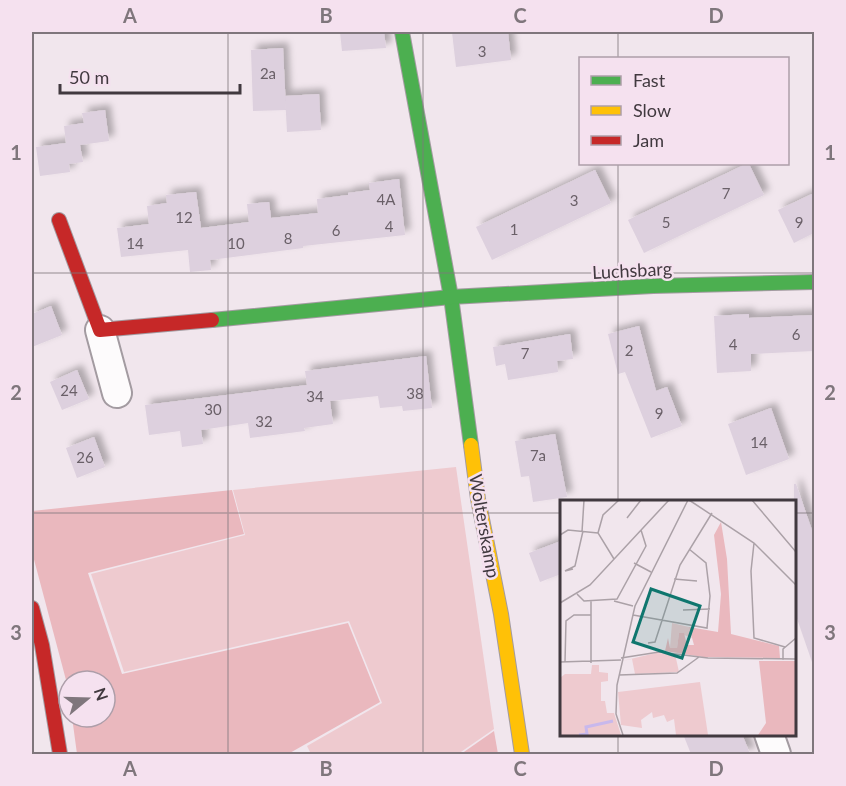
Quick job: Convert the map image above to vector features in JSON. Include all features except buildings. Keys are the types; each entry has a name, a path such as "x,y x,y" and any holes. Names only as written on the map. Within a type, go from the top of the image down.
{"street":[{"name":"Wolterskamp","path":"402,32 451,297 478,499 501,614 522,754"},
{"path":"59,220 90,300 117,393"},
{"name":"Luchsbarg","path":"451,297 653,286 814,282"},
{"path":"100,330 451,297"},
{"path":"32,608 42,645 60,754"},
{"path":"769,735 776,754"}],"shaded area":[{"path":"456,467 494,729 458,754 311,754 307,746 382,703 349,621 124,672 91,574 245,535 233,490"},
{"path":"232,490 244,534 88,573 122,674 348,623 380,702 288,754 77,754 74,729 117,729 117,669 63,669 32,552 32,511"},
{"path":"494,731 498,754 461,754"}],"traffic: fast":[{"path":"402,32 451,297 471,445"},
{"path":"212,320 451,297 653,286 814,282"}],"traffic: slow":[{"path":"471,445 478,499 501,614 522,754"}],"traffic: jam":[{"path":"59,220 100,330 212,320"},
{"path":"32,608 42,645 60,754"}]}
